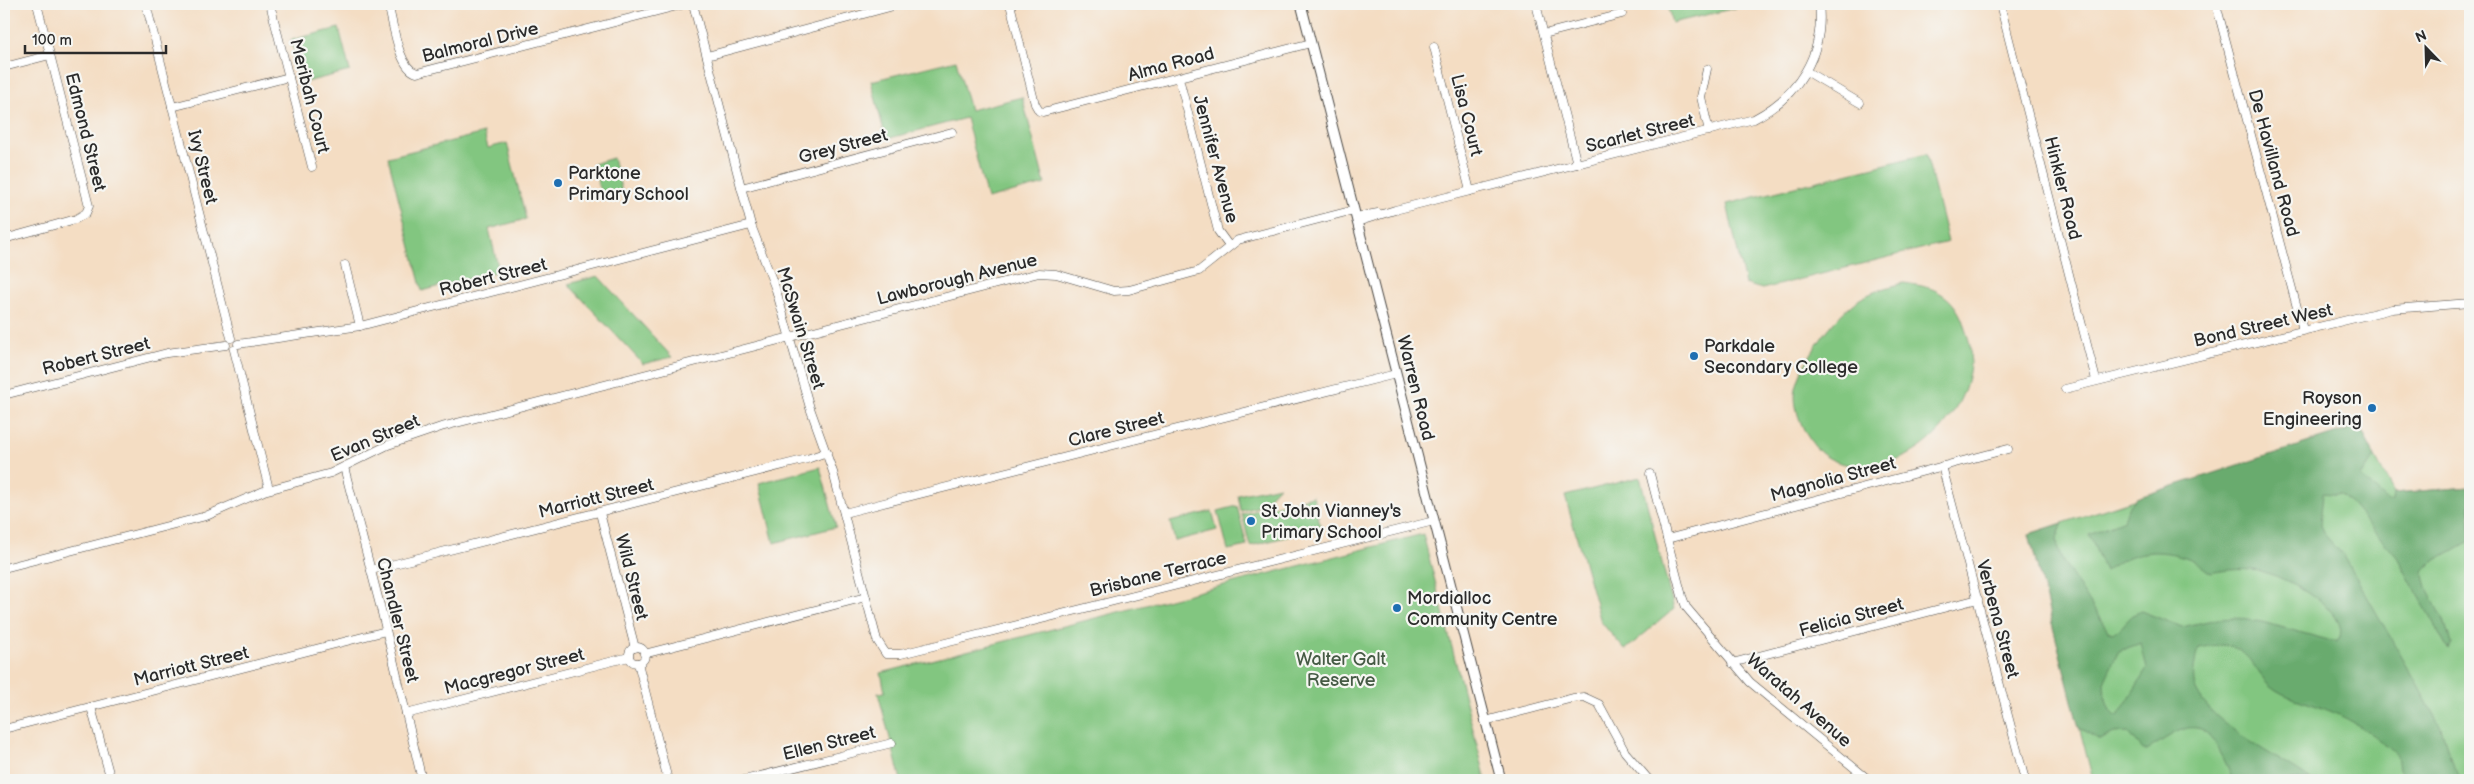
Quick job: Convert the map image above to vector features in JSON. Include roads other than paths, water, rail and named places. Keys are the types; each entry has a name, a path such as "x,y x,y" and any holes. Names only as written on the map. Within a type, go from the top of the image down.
{"street":[{"name":"Edmond Street","path":"4,239 76,219 86,213 89,206 37,4"},
{"name":"Ivy Street","path":"146,4 229,342"},
{"name":"Meribah Court","path":"270,4 312,167"},
{"name":"Balmoral Drive","path":"388,4 403,62 409,71 417,73 685,4"},
{"name":"McSwain Street","path":"693,4 752,226 776,290 810,408 827,452 879,646 890,655"},
{"path":"707,56 901,4"},
{"name":"Alma Road","path":"1010,4 1035,104 1039,111 1050,112 1311,43"},
{"name":"Warren Road","path":"1301,4 1501,780"},
{"path":"1536,4 1577,164"},
{"name":"Scarlet Street","path":"1356,217 1395,210 1754,119 1773,108 1791,92 1806,70 1816,46 1820,23 1819,4"},
{"name":"Hinkler Road","path":"2000,4 2096,380"},
{"name":"De Havilland Road","path":"2216,4 2303,330"},
{"path":"1544,34 1622,14"},
{"name":"Lisa Court","path":"1434,47 1470,191"},
{"path":"4,66 50,55"},
{"path":"1707,69 1701,97 1709,131"},
{"path":"1806,70 1860,103"},
{"path":"172,107 289,77"},
{"name":"Jennifer Avenue","path":"1179,78 1218,231 1228,246"},
{"name":"Grey Street","path":"741,188 952,132"},
{"name":"Lawborough Avenue","path":"790,337 1039,273 1056,274 1114,291 1130,290 1199,272 1228,246 1245,238 1356,217"},
{"name":"Robert Street","path":"236,347 360,326 752,226"},
{"path":"345,265 360,326"},
{"name":"Bond Street West","path":"2065,389 2392,310 2470,302"},
{"name":"Evan Street","path":"4,568 206,516 270,489 314,479 344,467 380,448 420,433 790,337"},
{"path":"229,342 235,339 270,489"},
{"name":"Robert Street","path":"4,395 167,353 229,342"},
{"name":"Clare Street","path":"844,513 1396,374"},
{"name":"Magnolia Street","path":"1666,539 2008,449"},
{"name":"Marriott Street","path":"371,570 807,460 827,452"},
{"name":"Verbena Street","path":"1942,466 2025,780"},
{"name":"Chandler Street","path":"344,467 422,780"},
{"name":"Waratah Avenue","path":"1650,474 1666,539 1686,607 1750,682 1869,780"},
{"name":"Wild Street","path":"600,513 634,648"},
{"name":"Brisbane Terrace","path":"890,655 1434,521"},
{"path":"644,654 866,597"},
{"name":"Felicia Street","path":"1732,663 1978,599"},
{"name":"Marriott Street","path":"4,729 386,631"},
{"path":"638,663 632,661 629,657 629,652 634,648 640,648 644,654"},
{"path":"638,663 642,660 644,654"},
{"name":"Macgregor Street","path":"406,714 629,657"},
{"path":"638,663 668,780"},
{"path":"1485,721 1573,698 1584,697 1593,700 1603,710 1632,762 1649,780"},
{"path":"91,707 111,780"},
{"name":"Ellen Street","path":"744,780 892,743"}],"place":[{"name":"Parktone Primary School","path":"558,183"},
{"name":"Parkdale Secondary College","path":"1694,356"},
{"name":"Royson Engineering","path":"2372,408"},
{"name":"St John Vianney's Primary School","path":"1251,521"},
{"name":"Mordialloc Community Centre","path":"1397,608"}],"park label":[{"name":"Walter Galt Reserve","path":"1341,670"}]}
